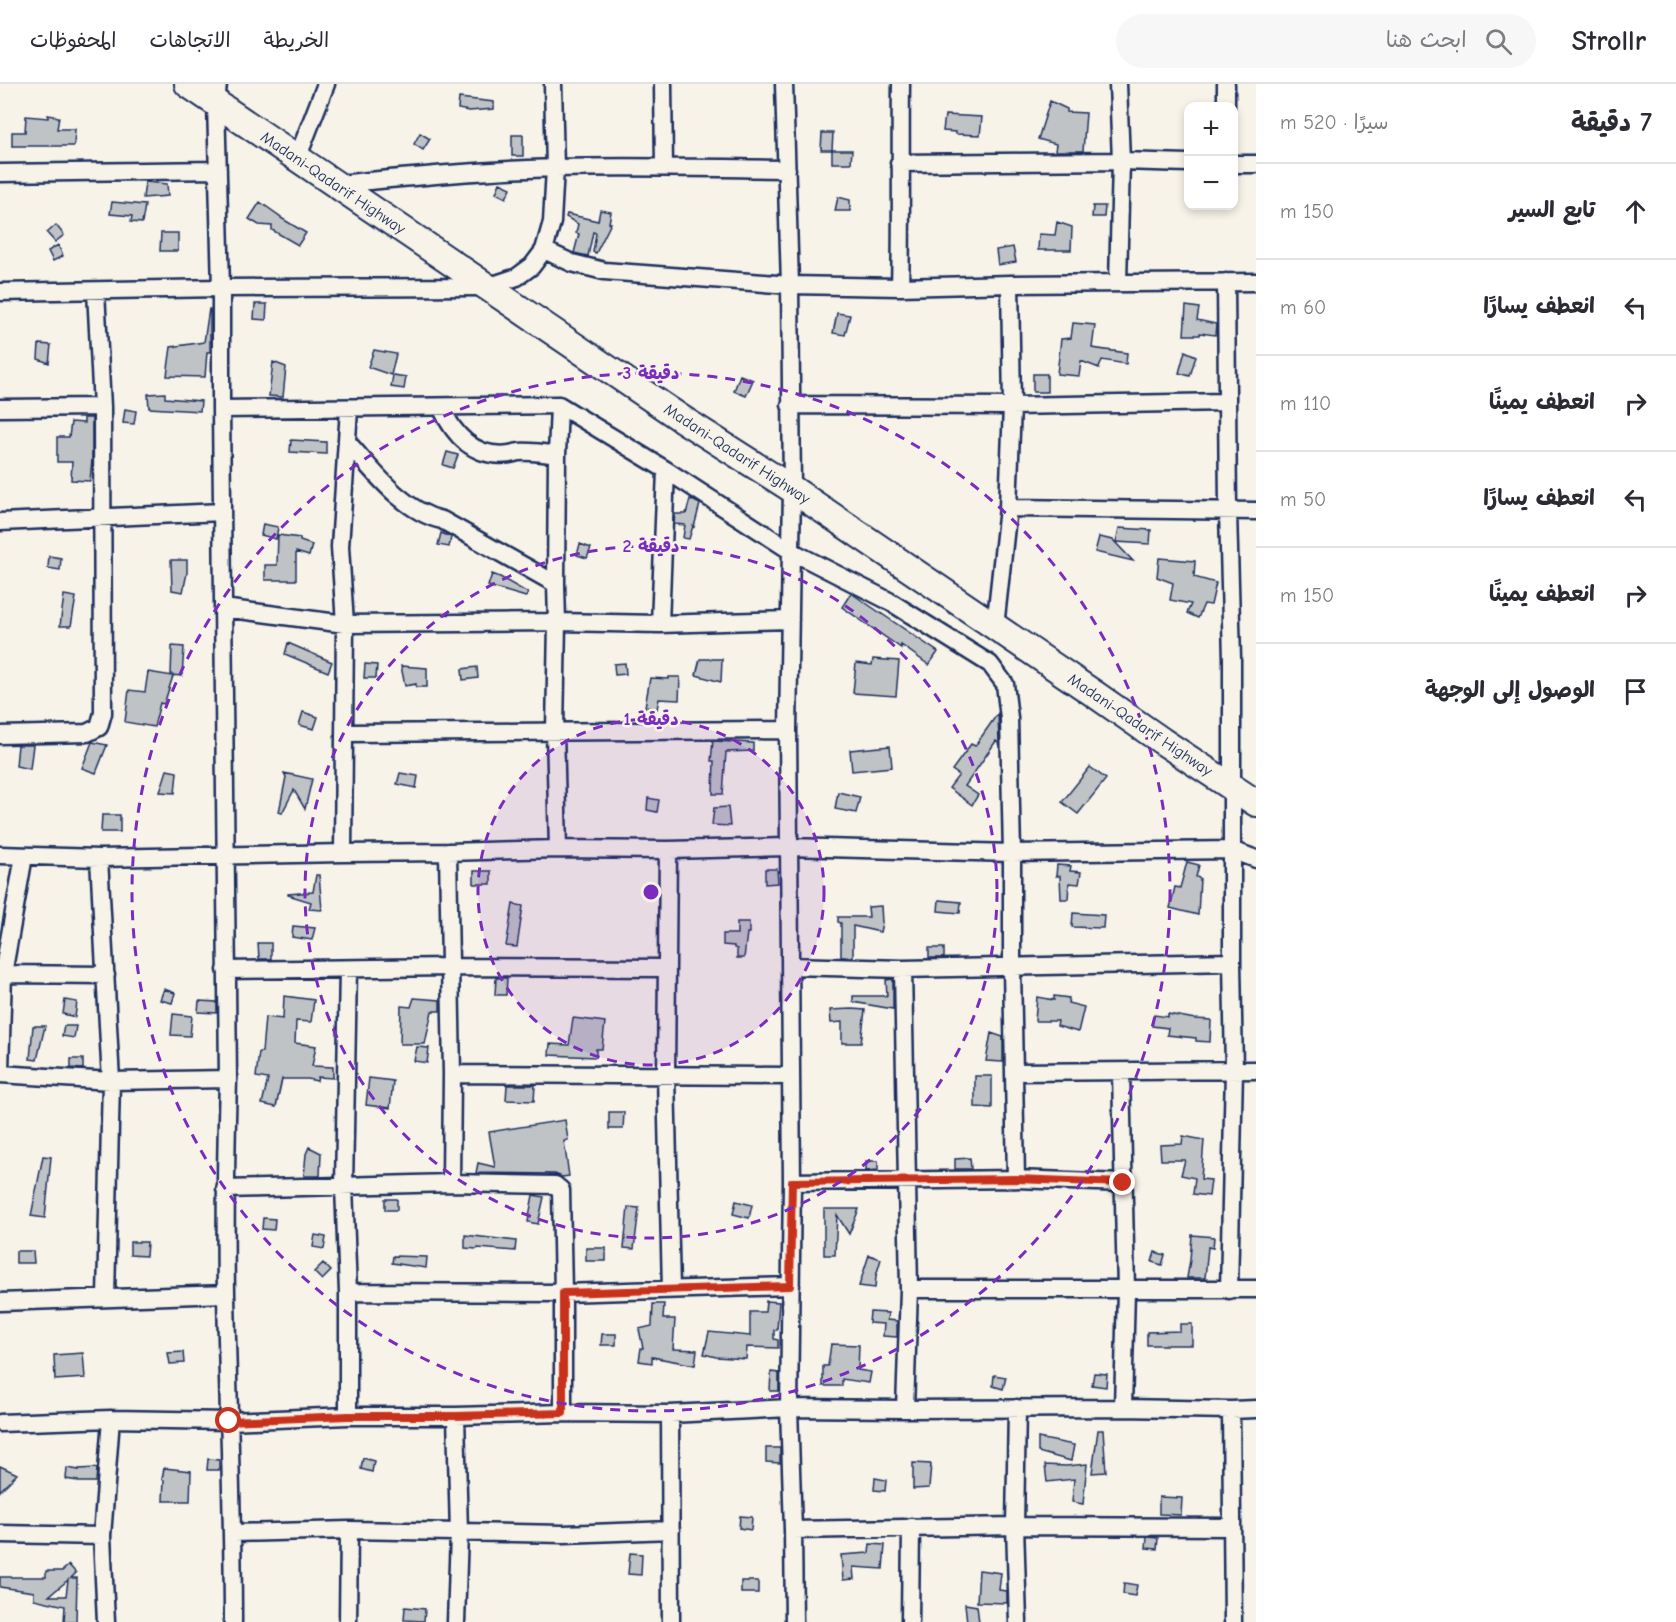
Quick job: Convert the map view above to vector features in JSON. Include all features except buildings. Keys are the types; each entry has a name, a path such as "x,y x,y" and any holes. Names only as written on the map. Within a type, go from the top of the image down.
{"highway":[{"name":"Madani-Qadarif Highway","path":"188,84 217,93 297,159 682,419 792,489 1256,803"}],"street":[{"path":"297,159 326,84"},
{"path":"0,292 487,287 517,277 532,266 544,250 552,222 555,168 553,84"},
{"path":"663,84 664,167"},
{"path":"783,84 790,285 792,489 788,730 792,1182 789,1407 794,1530 794,1622"},
{"path":"900,286 901,84"},
{"path":"1118,84 1121,161 1118,283"},
{"path":"1226,84 1226,102"},
{"path":"217,93 221,288 228,1079 225,1189 226,1294 233,1533 233,1622"},
{"path":"899,163 1121,161 1184,163"},
{"path":"1238,164 1256,164"},
{"path":"337,184 457,173 555,168 787,169"},
{"path":"0,173 218,170"},
{"path":"544,250 572,263 604,271 790,285 1256,282"},
{"path":"1226,282 1227,511 1232,659 1234,1070 1228,1290"},
{"path":"995,627 1008,508 1012,406 1011,284"},
{"path":"0,735 87,733 99,727 104,713 102,408 96,291"},
{"path":"790,405 1012,406 1227,402"},
{"path":"221,409 559,405 791,551 889,601 990,664 1005,684 1009,718 1016,1179"},
{"path":"558,849 555,731 556,454 559,405"},
{"path":"441,407 448,423 460,438 474,448 492,454 519,452 556,454"},
{"path":"0,408 102,408"},
{"path":"344,853 345,624 340,547 349,409"},
{"path":"347,442 382,480 418,511 442,520 556,584"},
{"path":"660,624 666,471"},
{"path":"1008,508 1256,511"},
{"path":"0,522 222,512"},
{"path":"223,608 345,624 557,622 660,624 790,620"},
{"path":"345,733 788,730"},
{"path":"0,855 99,858 789,847 1012,853 1232,850 1256,859"},
{"path":"668,850 666,1076 671,1290"},
{"path":"448,852 452,1074 451,1184"},
{"path":"24,856 2,974 0,1072 111,1081 228,1079"},
{"path":"99,858 111,1081 106,1297"},
{"path":"790,966 903,969 1232,962"},
{"path":"226,970 450,967 667,968"},
{"path":"348,969 344,1186 348,1292 348,1416"},
{"path":"903,969 909,1289 905,1409"},
{"path":"2,974 106,975"},
{"path":"1015,1072 1256,1070"},
{"path":"1121,1072 1126,1290 1123,1408"},
{"path":"452,1074 790,1076"},
{"path":"792,1182 1016,1179 1123,1183"},
{"path":"225,1189 451,1184 555,1185 559,1187 561,1190 563,1293 563,1413"},
{"path":"348,1292 563,1293 790,1286"},
{"path":"909,1289 1256,1289"},
{"path":"0,1302 226,1294"},
{"path":"0,1423 111,1419 229,1421 348,1416 670,1413 789,1407 1256,1409"},
{"path":"1017,1408 1015,1526 1018,1622"},
{"path":"1231,1410 1233,1622"},
{"path":"670,1413 672,1622"},
{"path":"456,1416 459,1533 456,1622"},
{"path":"104,1620 102,1536 111,1419"},
{"path":"794,1530 1015,1526 1232,1527"},
{"path":"910,1622 911,1527"},
{"path":"233,1533 349,1530 564,1534 671,1530"},
{"path":"348,1622 349,1530"},
{"path":"0,1534 102,1536"}],"route":[{"path":"229,1421 348,1416 563,1413 563,1293 790,1286 792,1182 1016,1179 1123,1183"}]}
